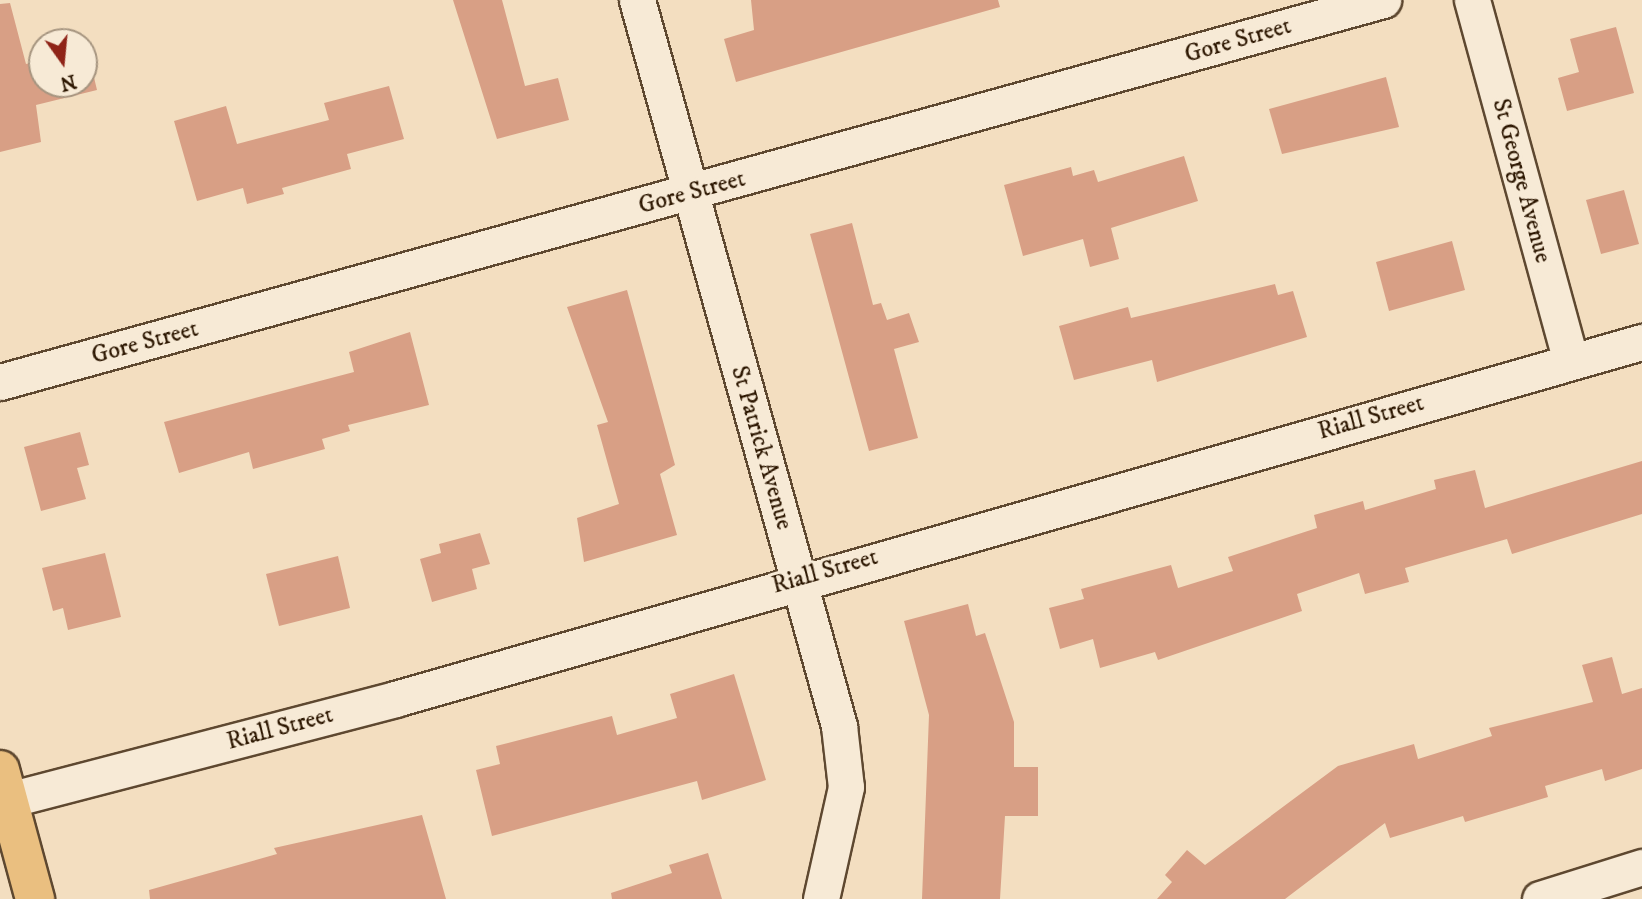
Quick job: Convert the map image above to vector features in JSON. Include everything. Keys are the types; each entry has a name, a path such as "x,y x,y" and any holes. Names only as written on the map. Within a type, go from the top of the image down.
{"main road":[{"path":"4,785 35,899"}],"street":[{"name":"St Patrick Avenue","path":"637,0 839,726 846,787 821,899"},
{"name":"Gore Street","path":"0,382 689,194 1383,0"},
{"name":"St George Avenue","path":"1472,0 1571,362"},
{"name":"Riall Street","path":"4,785 395,699 798,579 1642,342"},
{"path":"1540,899 1642,867"}],"building":[{"path":"453,0 502,0 525,86 558,78 569,120 497,139"},
{"path":"751,0 998,0 1000,7 736,82 724,39 754,30"},
{"path":"10,3 28,64 28,98 64,98 36,105 41,142 0,152 0,4"},
{"path":"1616,27 1634,93 1567,111 1558,78 1579,72 1570,39"},
{"path":"1386,77 1399,127 1282,154 1269,109"},
{"path":"389,86 404,139 347,154 351,169 282,188 284,194 247,204 243,188 197,201 174,121 226,106 237,144 329,120 324,103"},
{"path":"1184,156 1198,201 1111,228 1119,259 1090,267 1083,239 1023,256 1004,185 1071,167 1073,176 1094,170 1098,182"},
{"path":"1624,190 1639,244 1601,254 1586,200"},
{"path":"852,223 873,305 881,303 887,320 909,313 919,342 894,349 918,438 869,451 810,234"},
{"path":"1452,241 1465,290 1389,311 1376,262"},
{"path":"1275,284 1278,295 1293,291 1307,337 1157,382 1152,360 1074,380 1059,326 1128,307 1131,318"},
{"path":"627,290 675,465 660,474 677,535 584,562 577,518 619,504 597,425 608,422 567,307"},
{"path":"410,332 429,405 348,425 350,431 322,439 325,449 253,469 249,452 179,473 164,422 354,372 349,352"},
{"path":"80,432 89,465 77,468 86,499 41,511 24,447"},
{"path":"1642,461 1642,514 1512,554 1507,539 1405,568 1409,582 1365,594 1359,573 1297,594 1302,611 1158,660 1155,652 1100,668 1093,639 1060,649 1049,608 1084,599 1081,589 1171,565 1178,588 1233,571 1228,557 1317,528 1314,515 1363,501 1365,510 1436,489 1434,480 1475,470 1485,508"},
{"path":"480,533 490,564 472,569 477,589 432,602 420,559 441,553 439,544"},
{"path":"105,553 121,617 68,630 63,608 53,611 42,568"},
{"path":"338,556 350,608 279,626 266,574"},
{"path":"968,604 976,636 985,633 1014,722 1014,767 1038,767 1038,816 1005,816 1000,899 922,899 929,715 904,621"},
{"path":"1612,657 1622,694 1642,688 1642,769 1605,781 1602,769 1545,786 1548,797 1465,822 1463,816 1390,838 1385,823 1285,899 1157,899 1172,882 1165,875 1187,850 1205,865 1338,766 1414,744 1418,759 1492,736 1489,728 1593,702 1582,665"},
{"path":"734,674 766,780 702,800 697,781 492,836 476,770 500,764 496,746 612,716 617,735 677,718 670,694"},
{"path":"422,815 446,899 150,899 149,890 277,854 274,848"},
{"path":"708,853 722,899 612,899 611,893 672,873 669,865"}]}
